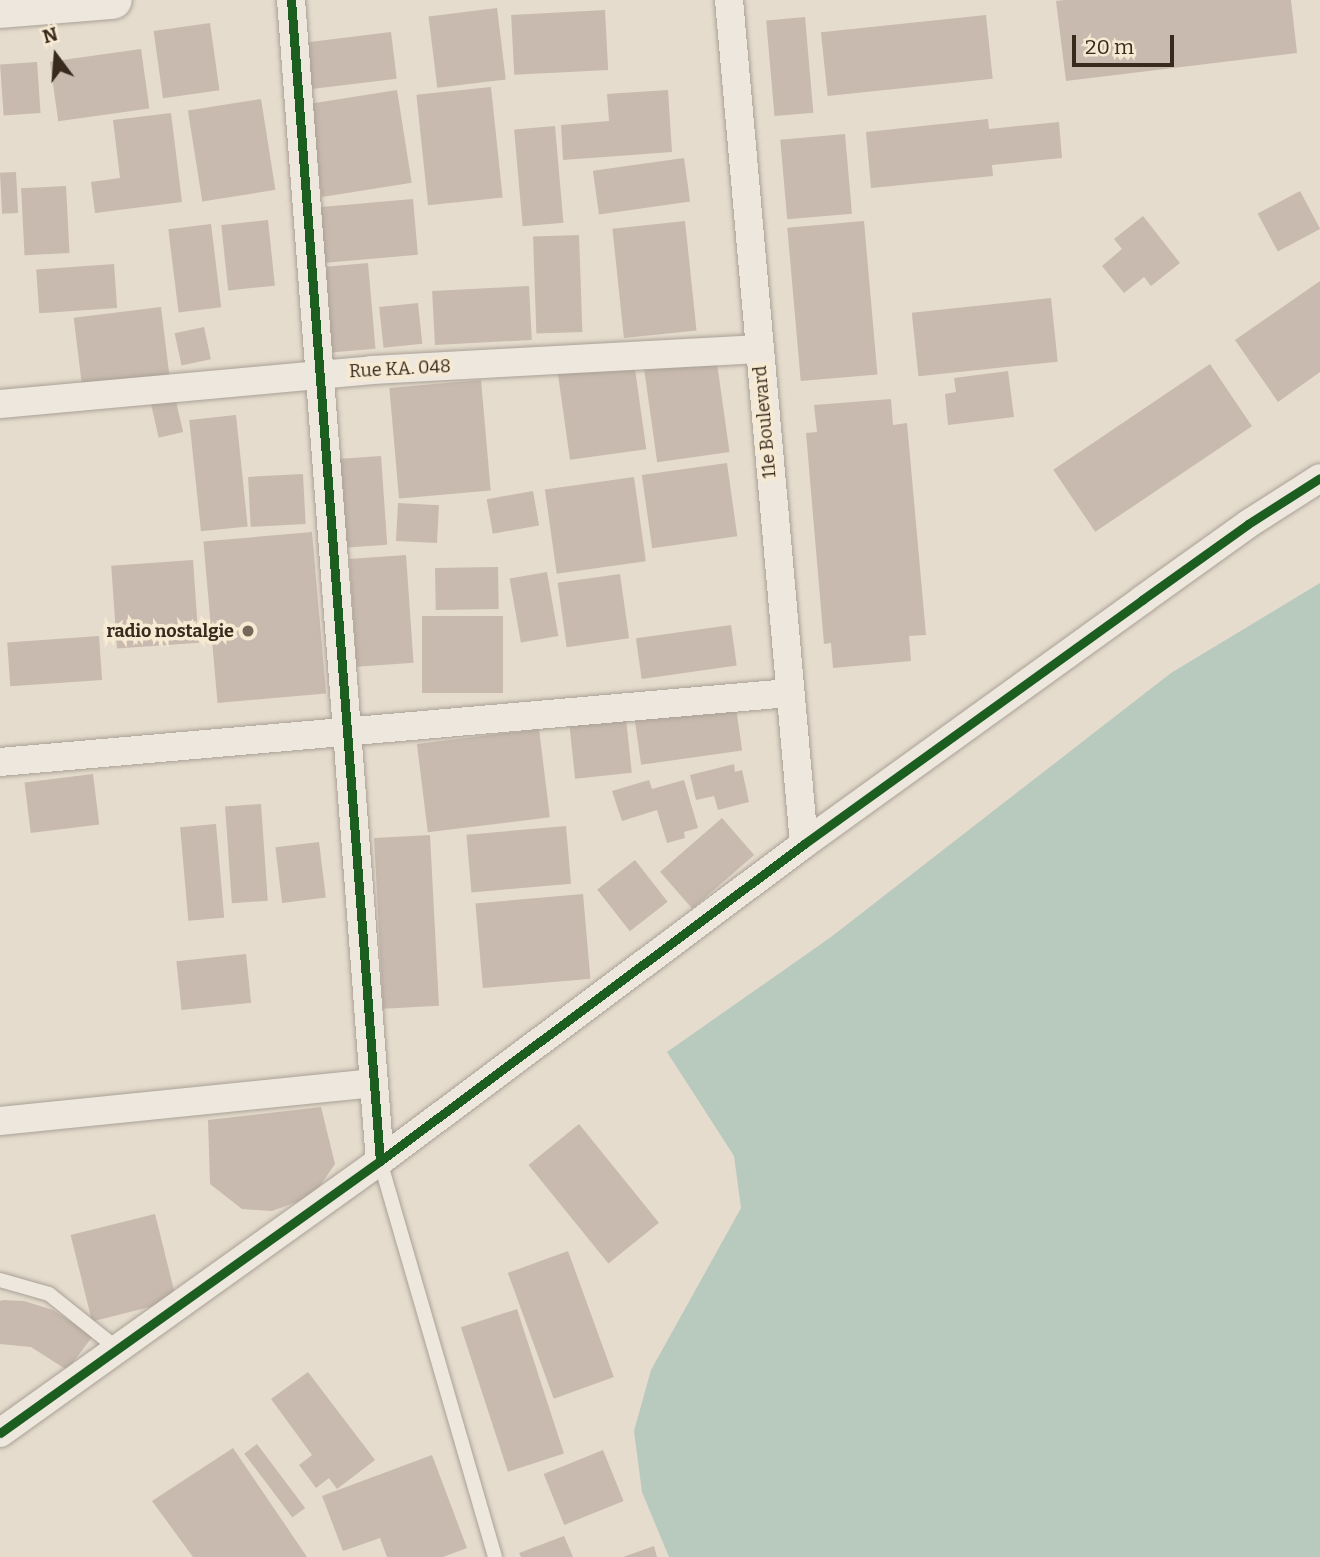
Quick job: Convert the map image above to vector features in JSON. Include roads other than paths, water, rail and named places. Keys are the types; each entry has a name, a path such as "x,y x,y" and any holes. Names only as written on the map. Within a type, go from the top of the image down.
{"main road":[{"path":"0,9 113,0"}],"street":[{"path":"291,0 380,1161"},
{"name":"11e Boulevard","path":"730,0 804,844"},
{"name":"Rue KA. 048","path":"0,404 320,374 759,349"},
{"path":"0,1433 380,1161 804,844 1238,531 1320,478"},
{"path":"0,762 789,693"},
{"path":"0,1121 374,1083"}],"lane":[{"path":"380,1161 495,1557"},
{"path":"0,1280 49,1294 119,1350"}],"place":[{"name":"radio nostalgie","path":"248,631"}]}
